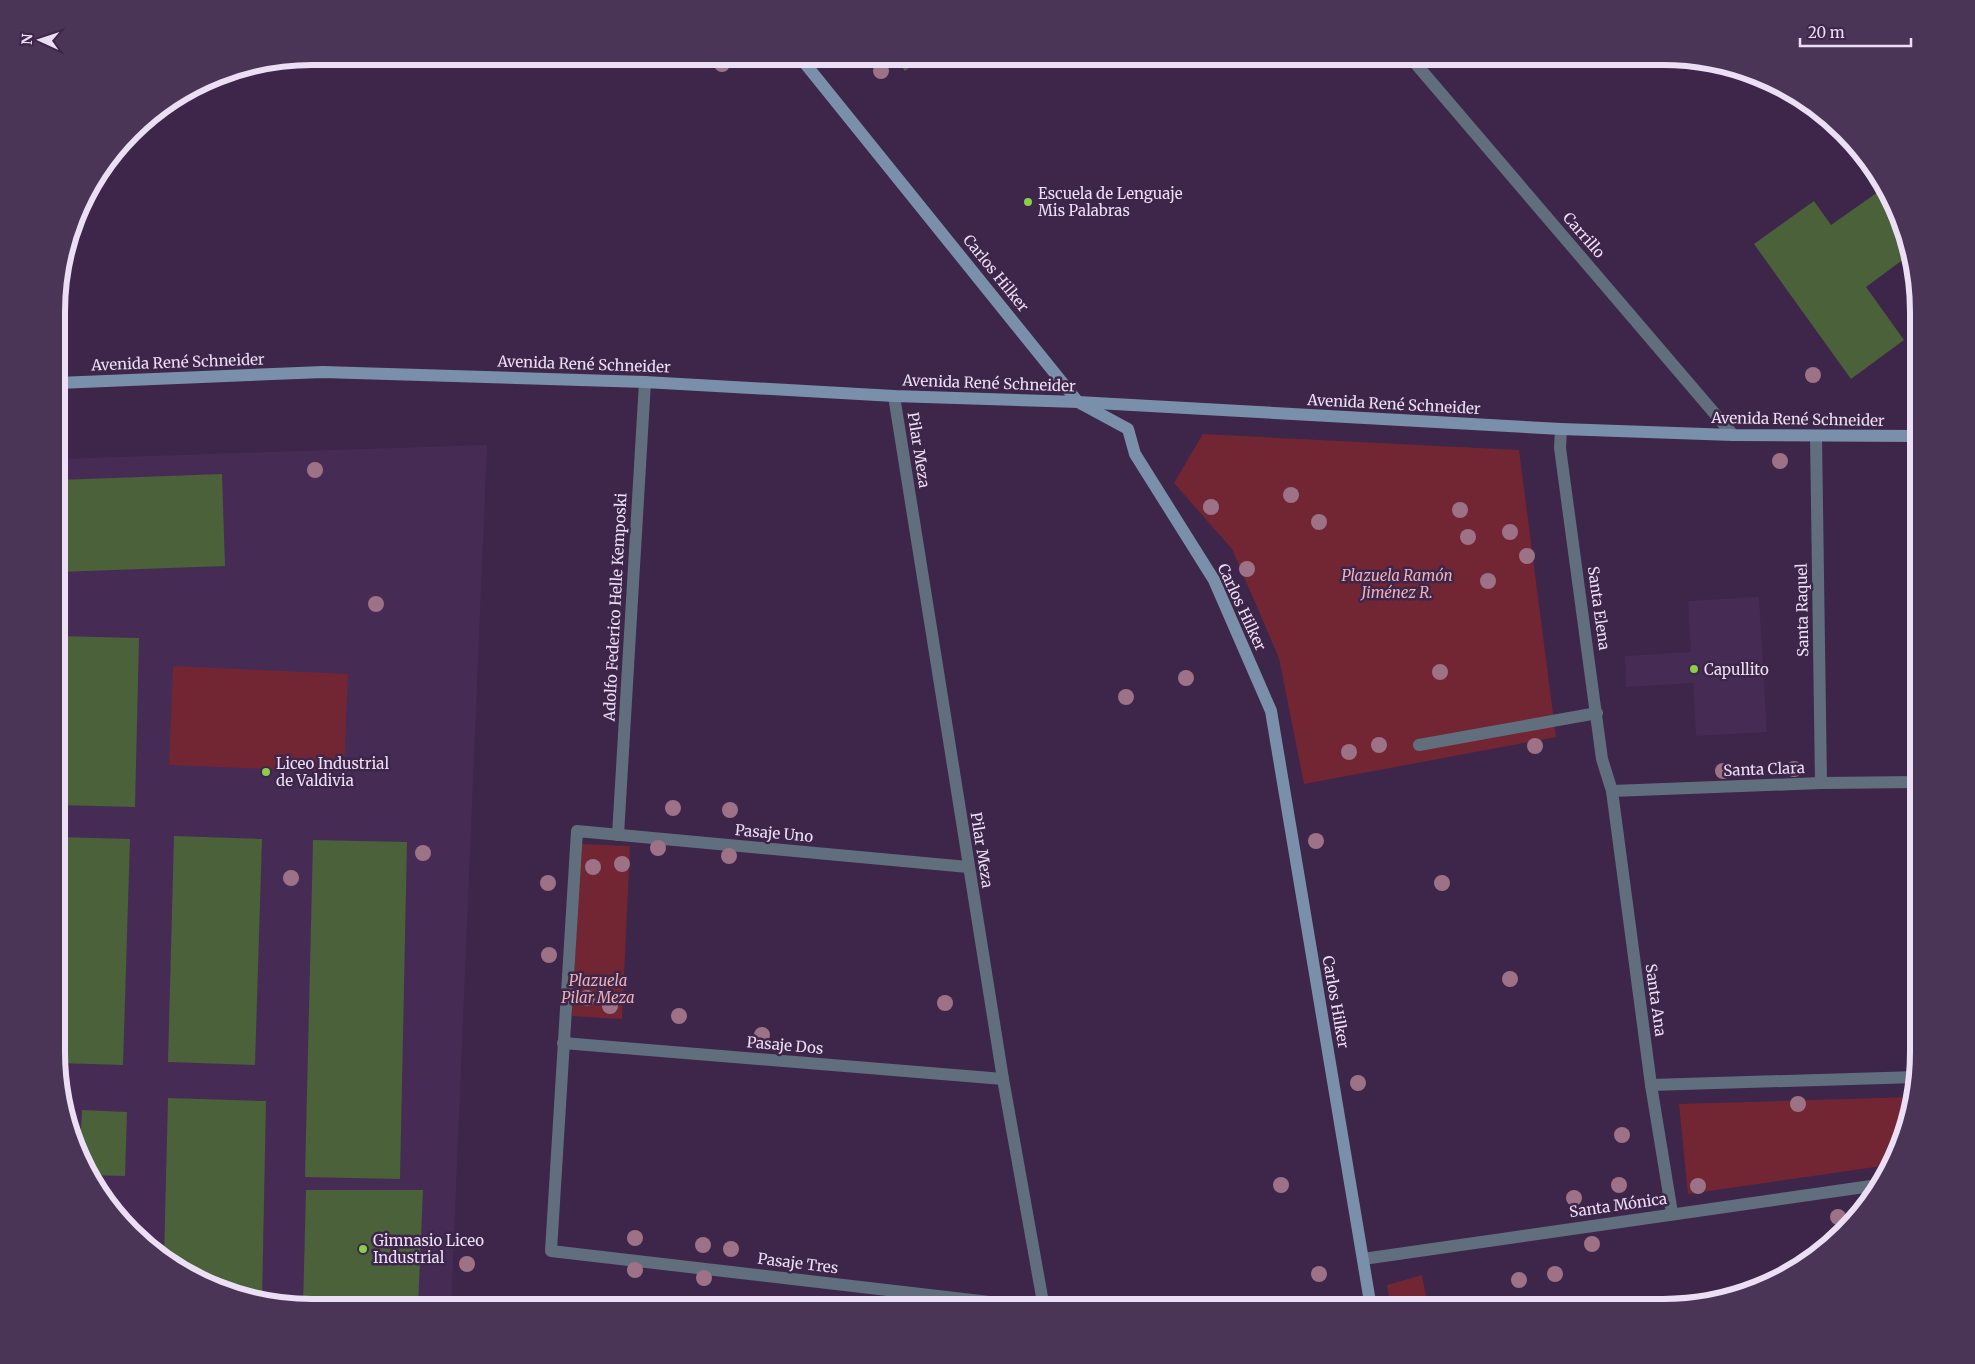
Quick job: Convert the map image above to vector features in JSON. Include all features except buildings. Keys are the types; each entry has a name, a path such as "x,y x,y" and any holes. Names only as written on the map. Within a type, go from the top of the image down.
{"main road":[{"name":"Carlos Hilker","path":"806,65 1078,402 1128,429 1135,454 1214,580 1271,711 1370,1299"},
{"name":"Avenida René Schneider","path":"65,383 323,372 645,382 894,396 1078,402 1561,429 1733,435 1910,436"}],"street":[{"name":"Carrillo","path":"1417,65 1733,435"},
{"name":"Adolfo Federico Helle Kemposki","path":"618,835 645,382"},
{"name":"Pilar Meza","path":"894,396 968,867 1041,1299"},
{"name":"Santa Elena","path":"1561,429 1560,448 1602,759 1612,791"},
{"name":"Santa Raquel","path":"1816,436 1821,783"},
{"path":"1419,745 1597,713"},
{"name":"Santa Clara","path":"1612,791 1821,783 1910,782"},
{"name":"Santa Ana","path":"1612,791 1651,1085 1672,1213"},
{"name":"Pasaje Uno","path":"563,1043 577,831 968,867"},
{"name":"Pasaje Dos","path":"563,1043 1003,1079"},
{"name":"Pasaje Tres","path":"563,1043 551,1251 965,1299"},
{"path":"1651,1085 1908,1077"},
{"name":"Santa Mónica","path":"1363,1259 1672,1213 1870,1186"}],"shaded area":[{"name":"Liceo Industrial de Valdivia","path":"487,445 451,1299 312,1299 280,1297 232,1286 188,1266 149,1238 116,1202 90,1161 73,1116 67,1084 65,1052 65,459"},
{"name":"Capullito","path":"1759,597 1767,732 1696,736 1693,683 1626,687 1625,656 1691,652 1688,601"}],"green space":[{"name":"Plazuela Ramón Jiménez R.","path":"1203,434 1519,450 1556,737 1304,784 1279,658 1232,549 1174,483"},
{"path":"173,666 348,674 344,772 169,765"},
{"name":"Plazuela Pilar Meza","path":"581,844 630,846 622,1019 572,1016"},
{"path":"1906,1097 1897,1132 1882,1166 1688,1194 1679,1104"},
{"path":"1422,1275 1426,1299 1389,1299 1387,1285"}],"place":[{"name":"Escuela de Lenguaje Mis Palabras","path":"1028,202"},
{"name":"Capullito","path":"1694,669"},
{"name":"Liceo Industrial de Valdivia","path":"266,772"},
{"name":"Gimnasio Liceo Industrial","path":"363,1249"}]}
